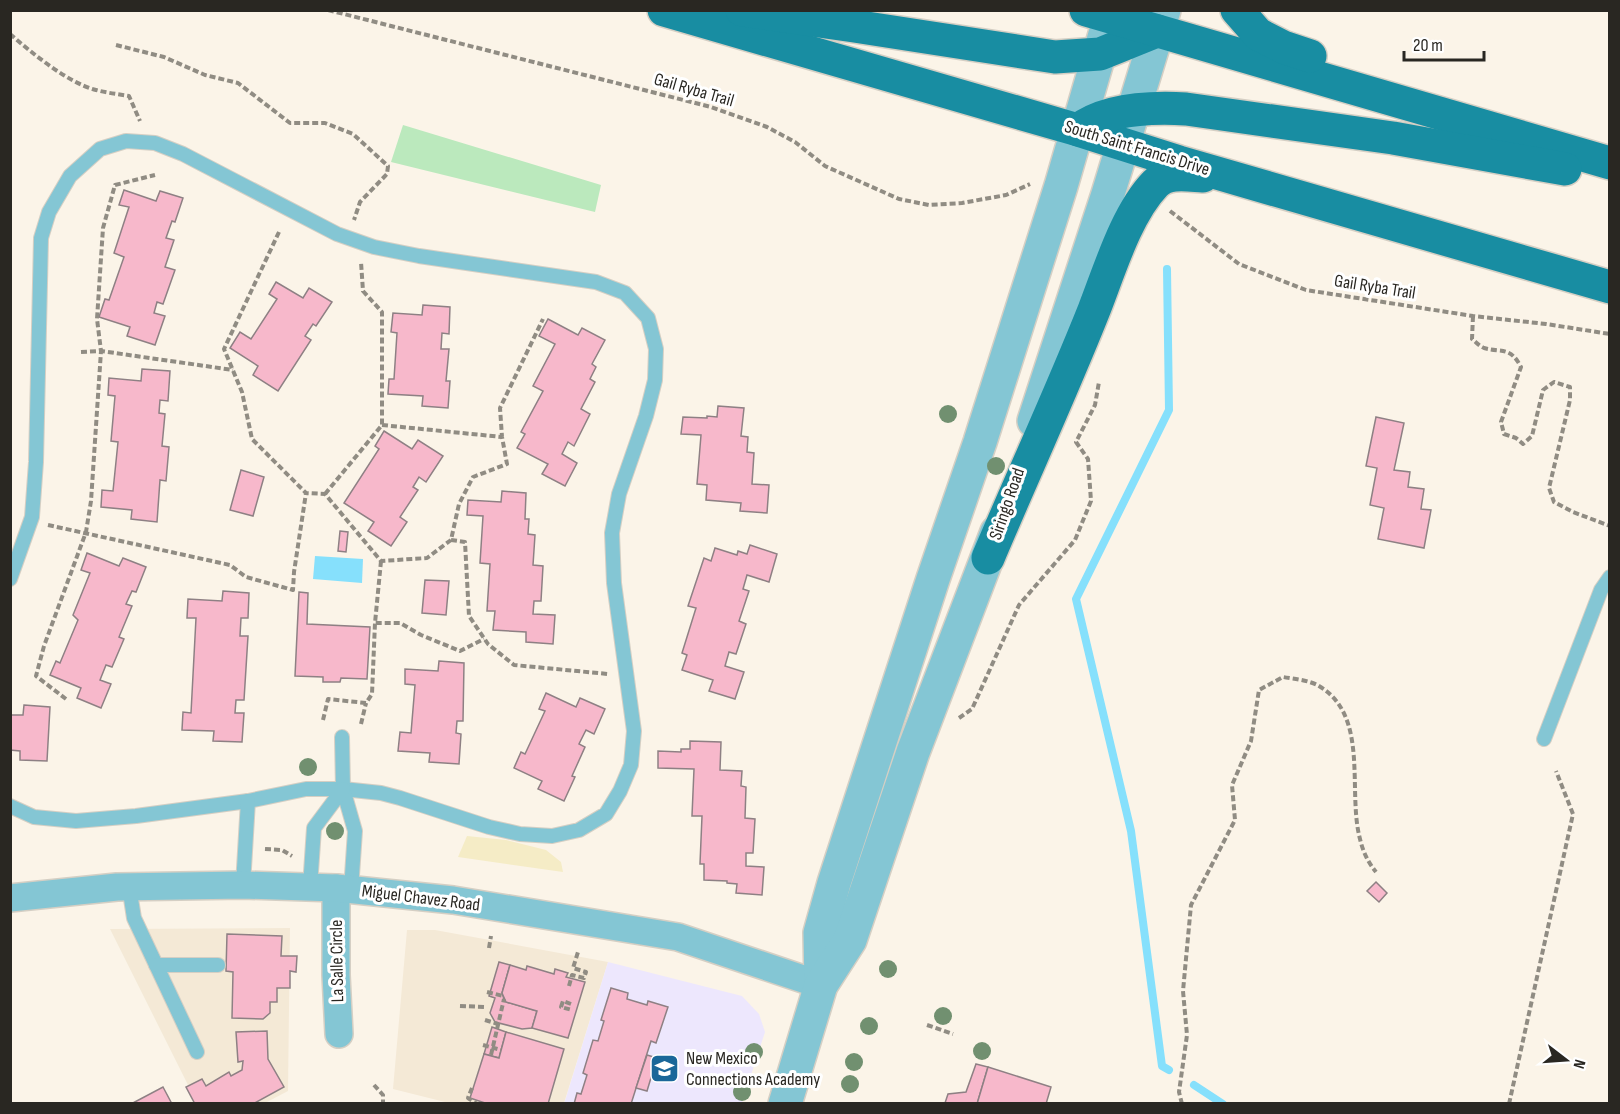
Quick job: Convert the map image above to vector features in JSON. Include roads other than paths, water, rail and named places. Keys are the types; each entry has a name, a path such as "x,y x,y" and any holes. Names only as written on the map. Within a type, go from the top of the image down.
{"highway":[{"name":"South Saint Francis Drive","path":"664,10 1610,287"},
{"path":"742,10 1055,57 1100,54 1160,21"},
{"path":"1237,10 1258,34 1283,47 1341,66 1504,132"},
{"path":"1103,13 1160,21 1504,132 1610,163"},
{"path":"1078,130 1089,121 1133,110 1158,107 1393,138 1610,177"},
{"path":"988,558 1094,310 1120,241 1137,210 1155,184 1165,176 1231,177"}],"street":[{"name":"Siringo Road","path":"821,985 820,933 834,883 929,590 984,431 1078,130 1100,54 1103,13"},
{"name":"Siringo Road","path":"785,1104 821,985 850,940 913,752 1009,500 1160,21"},
{"name":"Miguel Chavez Road","path":"10,898 129,886 243,885 332,888 453,900 678,937 821,985"},
{"name":"La Salle Circle","path":"332,888 339,1034"}],"lane":[{"path":"10,579 31,521 36,462 41,238 49,212 70,176 100,149 126,141 155,143 183,154 337,234 374,247 419,256 596,282 625,292 648,318 656,349 655,380 646,416 619,494 612,533 614,583 634,731 631,765 620,791 606,814 579,830 552,836 520,834 489,827 381,793 343,789 306,789 248,801 136,816 76,821 34,817 10,806"},
{"path":"1544,739 1601,590 1610,577"},
{"path":"332,888 355,831 343,789 342,737"},
{"path":"332,888 314,828 343,789"},
{"path":"243,885 248,801"},
{"path":"129,886 134,918 197,1052"},
{"path":"156,965 218,965"}],"water":[{"path":"315,556 363,559 362,583 313,579"}],"waterway":[{"path":"1167,269 1169,410 1076,599 1131,831 1162,1066 1169,1070"},
{"path":"1194,1085 1223,1104"}],"place":[{"name":"New Mexico Connections Academy","path":"665,1068"}]}
